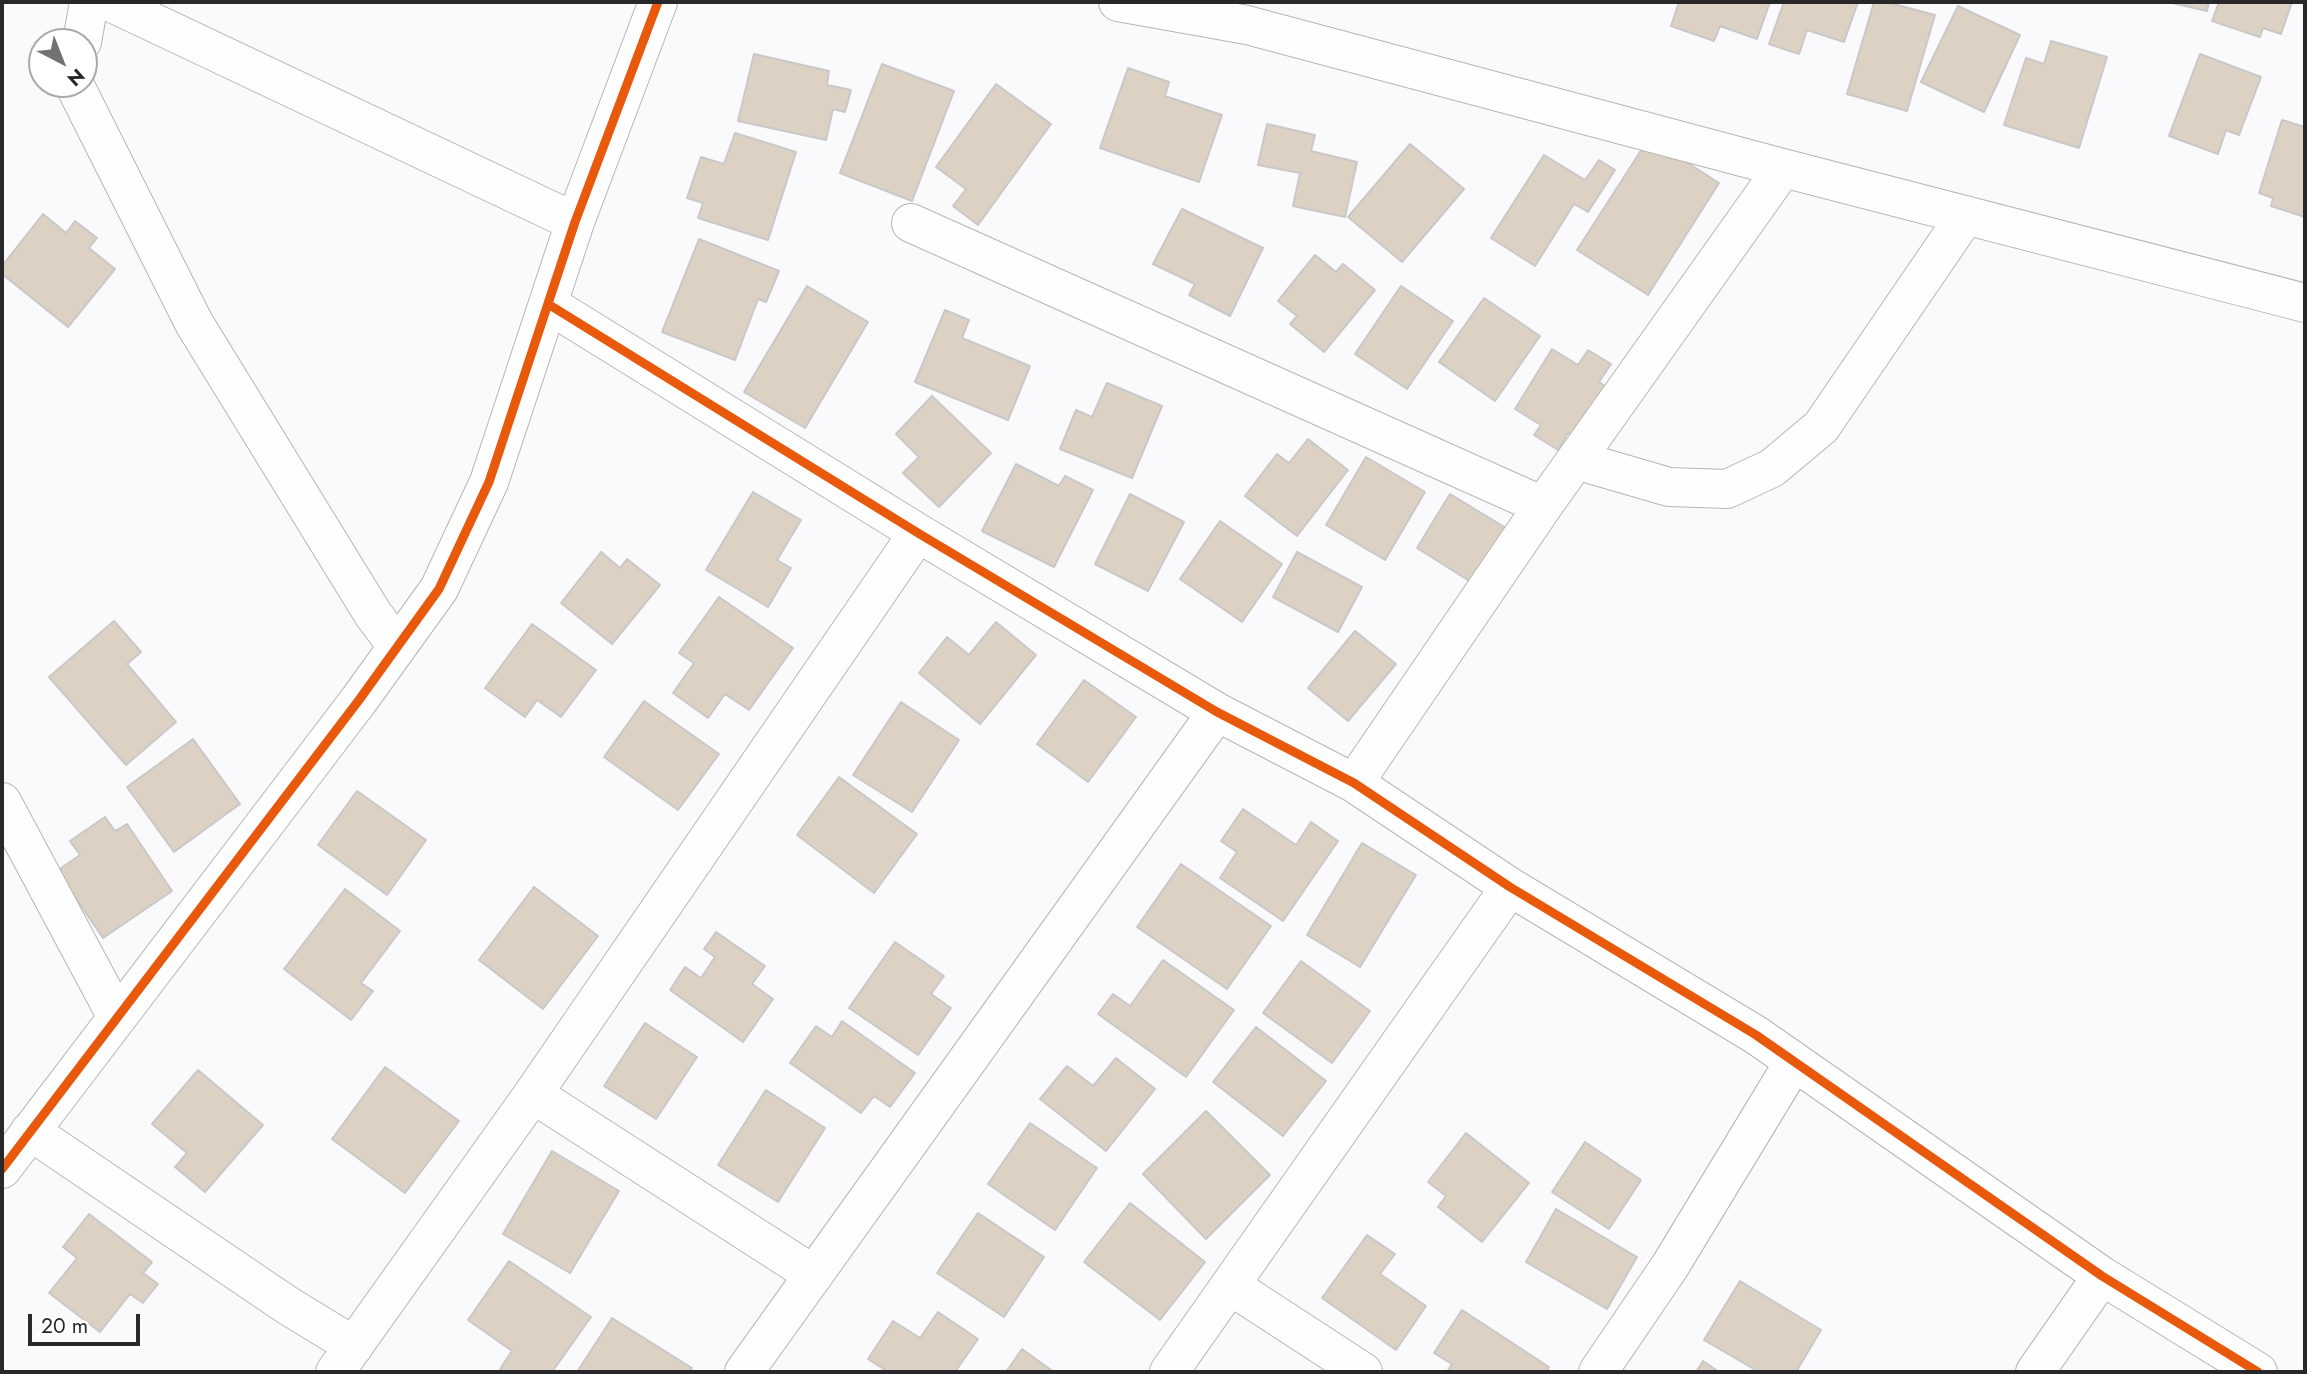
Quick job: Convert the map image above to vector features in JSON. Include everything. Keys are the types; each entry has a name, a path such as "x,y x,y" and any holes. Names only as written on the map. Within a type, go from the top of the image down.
{"street":[{"path":"84,28 89,2"},
{"path":"110,2 575,222"},
{"path":"2,1169 439,589 489,482 575,222 658,2"},
{"path":"1118,2 1250,14 1783,168 2305,303"},
{"path":"81,98 194,323 373,614 397,646"},
{"path":"1354,783 1543,506 1783,168"},
{"path":"1576,460 1669,487 1681,488 1727,489 1772,468 1821,427 1966,215"},
{"path":"911,223 1543,506"},
{"path":"548,304 918,533 1217,712 1354,783 1510,887 1756,1035 2102,1276 2258,1372"},
{"path":"30,1131 287,1305 345,1359 533,1094 918,533"},
{"path":"744,1372 1217,712"},
{"path":"2,802 117,1017"},
{"path":"1169,1372 1510,887"},
{"path":"1598,1372 1670,1266 1794,1062"},
{"path":"533,1094 814,1275"},
{"path":"2035,1372 2102,1276"},
{"path":"1231,1286 1363,1372"}],"building":[{"path":"1679,2 1770,2 1757,39 1720,26 1714,41 1671,26"},
{"path":"1784,2 1858,2 1844,42 1807,30 1799,54 1769,44"},
{"path":"1874,2 1886,2 1935,15 1907,111 1847,94"},
{"path":"2168,2 2209,2 2207,11"},
{"path":"2219,2 2292,2 2281,34 2263,28 2260,37 2212,21"},
{"path":"1958,6 2020,35 1984,112 1921,82"},
{"path":"2051,41 2107,57 2079,148 2004,125 2026,58 2044,64"},
{"path":"754,54 829,71 827,85 851,90 845,112 833,109 826,140 738,121"},
{"path":"2200,54 2261,77 2239,135 2226,130 2218,154 2169,136"},
{"path":"882,64 954,91 912,201 840,173"},
{"path":"1128,68 1169,82 1165,96 1222,115 1199,182 1100,148"},
{"path":"996,84 1051,124 978,225 953,206 966,189 936,167"},
{"path":"2282,120 2305,127 2305,217 2271,206 2273,198 2259,193"},
{"path":"1267,124 1315,135 1311,151 1357,162 1345,217 1293,206 1300,173 1258,165"},
{"path":"735,133 796,152 768,240 698,218 703,203 687,198 701,157 724,164"},
{"path":"1649,138 1719,183 1648,295 1577,250"},
{"path":"1410,144 1464,189 1402,262 1348,217"},
{"path":"1544,155 1585,180 1599,160 1615,170 1588,212 1574,204 1535,266 1491,238"},
{"path":"1182,209 1263,248 1230,316 1189,295 1195,284 1153,264"},
{"path":"43,214 66,233 75,221 97,238 89,248 115,269 68,327 2,274 2,266"},
{"path":"699,239 779,271 766,302 758,299 735,360 662,332"},
{"path":"1315,255 1336,272 1343,264 1375,290 1324,352 1290,324 1297,316 1278,301"},
{"path":"807,286 868,322 805,428 744,392"},
{"path":"1401,286 1453,321 1407,389 1355,354"},
{"path":"1484,298 1540,336 1495,401 1439,362"},
{"path":"945,310 969,320 962,338 1030,366 1008,420 915,382"},
{"path":"1552,349 1578,365 1588,350 1611,364 1599,382 1614,392 1583,442 1568,433 1558,450 1534,435 1541,425 1515,409"},
{"path":"1107,383 1162,406 1132,478 1060,449 1076,410 1092,417"},
{"path":"932,396 991,453 939,507 903,473 919,457 896,434"},
{"path":"1308,439 1348,470 1297,536 1245,496 1277,454 1289,463"},
{"path":"1366,457 1425,492 1385,560 1326,525"},
{"path":"1016,464 1059,486 1065,476 1093,490 1054,567 982,531"},
{"path":"753,492 801,520 777,560 791,568 768,607 706,570"},
{"path":"1130,494 1184,522 1148,591 1095,564"},
{"path":"1450,494 1516,534 1482,589 1417,548"},
{"path":"1220,521 1282,564 1242,622 1180,579"},
{"path":"601,552 620,568 627,559 660,585 612,644 561,603"},
{"path":"1297,552 1362,587 1338,632 1273,597"},
{"path":"719,597 793,648 749,710 725,694 708,718 673,693 694,663 679,653"},
{"path":"114,621 141,652 127,664 176,722 126,765 49,677"},
{"path":"996,622 1036,655 980,724 919,673 947,637 969,655"},
{"path":"532,624 596,670 561,717 537,700 525,717 485,688"},
{"path":"1355,631 1396,664 1348,721 1308,688"},
{"path":"1084,680 1136,717 1088,782 1037,744"},
{"path":"644,701 719,754 678,810 604,757"},
{"path":"901,702 959,740 912,812 853,775"},
{"path":"193,739 240,804 174,852 127,787"},
{"path":"839,777 917,834 874,893 797,835"},
{"path":"357,791 426,840 387,895 318,845"},
{"path":"1243,809 1296,845 1311,822 1338,841 1283,921 1220,878 1237,852 1221,841"},
{"path":"105,817 115,831 127,824 172,891 103,938 57,871 80,855 70,841"},
{"path":"1362,843 1416,875 1360,967 1307,935"},
{"path":"1181,864 1271,926 1227,989 1137,927"},
{"path":"534,887 598,936 543,1009 479,960"},
{"path":"345,889 400,931 361,983 373,991 351,1020 284,969"},
{"path":"716,932 765,966 752,984 773,999 743,1042 670,990 685,967 701,978 715,957 704,949"},
{"path":"895,942 944,976 931,994 951,1008 918,1055 849,1008"},
{"path":"1163,960 1234,1010 1186,1077 1098,1014 1113,994 1130,1006"},
{"path":"1301,961 1370,1011 1332,1063 1263,1013"},
{"path":"842,1021 915,1073 890,1107 874,1096 861,1113 790,1063 816,1026 832,1037"},
{"path":"645,1023 697,1057 656,1119 604,1086"},
{"path":"1256,1027 1326,1081 1283,1136 1213,1082"},
{"path":"1116,1058 1155,1089 1106,1151 1040,1099 1067,1066 1093,1086"},
{"path":"385,1067 459,1121 405,1193 332,1139"},
{"path":"198,1070 263,1125 205,1192 175,1167 187,1153 152,1124"},
{"path":"766,1090 825,1128 778,1202 718,1165"},
{"path":"1206,1111 1270,1175 1206,1239 1143,1174"},
{"path":"1030,1123 1097,1168 1055,1230 988,1184"},
{"path":"1466,1133 1529,1183 1482,1242 1438,1207 1446,1196 1428,1182"},
{"path":"1585,1142 1641,1180 1609,1229 1552,1192"},
{"path":"552,1151 619,1191 570,1273 503,1234"},
{"path":"1130,1203 1205,1262 1160,1320 1084,1262"},
{"path":"1556,1209 1637,1257 1607,1309 1526,1262"},
{"path":"978,1213 1044,1257 1004,1317 937,1273"},
{"path":"89,1214 152,1262 143,1273 158,1284 143,1303 130,1294 100,1332 49,1293 77,1258 63,1247"},
{"path":"1367,1235 1395,1254 1380,1274 1426,1306 1396,1350 1322,1298"},
{"path":"509,1261 591,1317 552,1372 505,1372 500,1369 512,1351 468,1320"},
{"path":"1740,1281 1821,1330 1796,1372 1759,1372 1704,1340"},
{"path":"1462,1310 1549,1367 1546,1372 1447,1372 1452,1364 1434,1353"},
{"path":"938,1312 978,1339 955,1372 888,1372 868,1359 893,1321 920,1338"},
{"path":"612,1318 692,1368 689,1372 577,1372"},
{"path":"1022,1349 1054,1372 1006,1372"},
{"path":"1703,1361 1719,1372 1696,1372"}],"cycle path":[{"path":"2,1169 359,700 439,589 489,482 575,222 658,2"},
{"path":"548,304 918,533 1217,712 1354,783 1510,887 1756,1035 2102,1276 2258,1372"}]}
